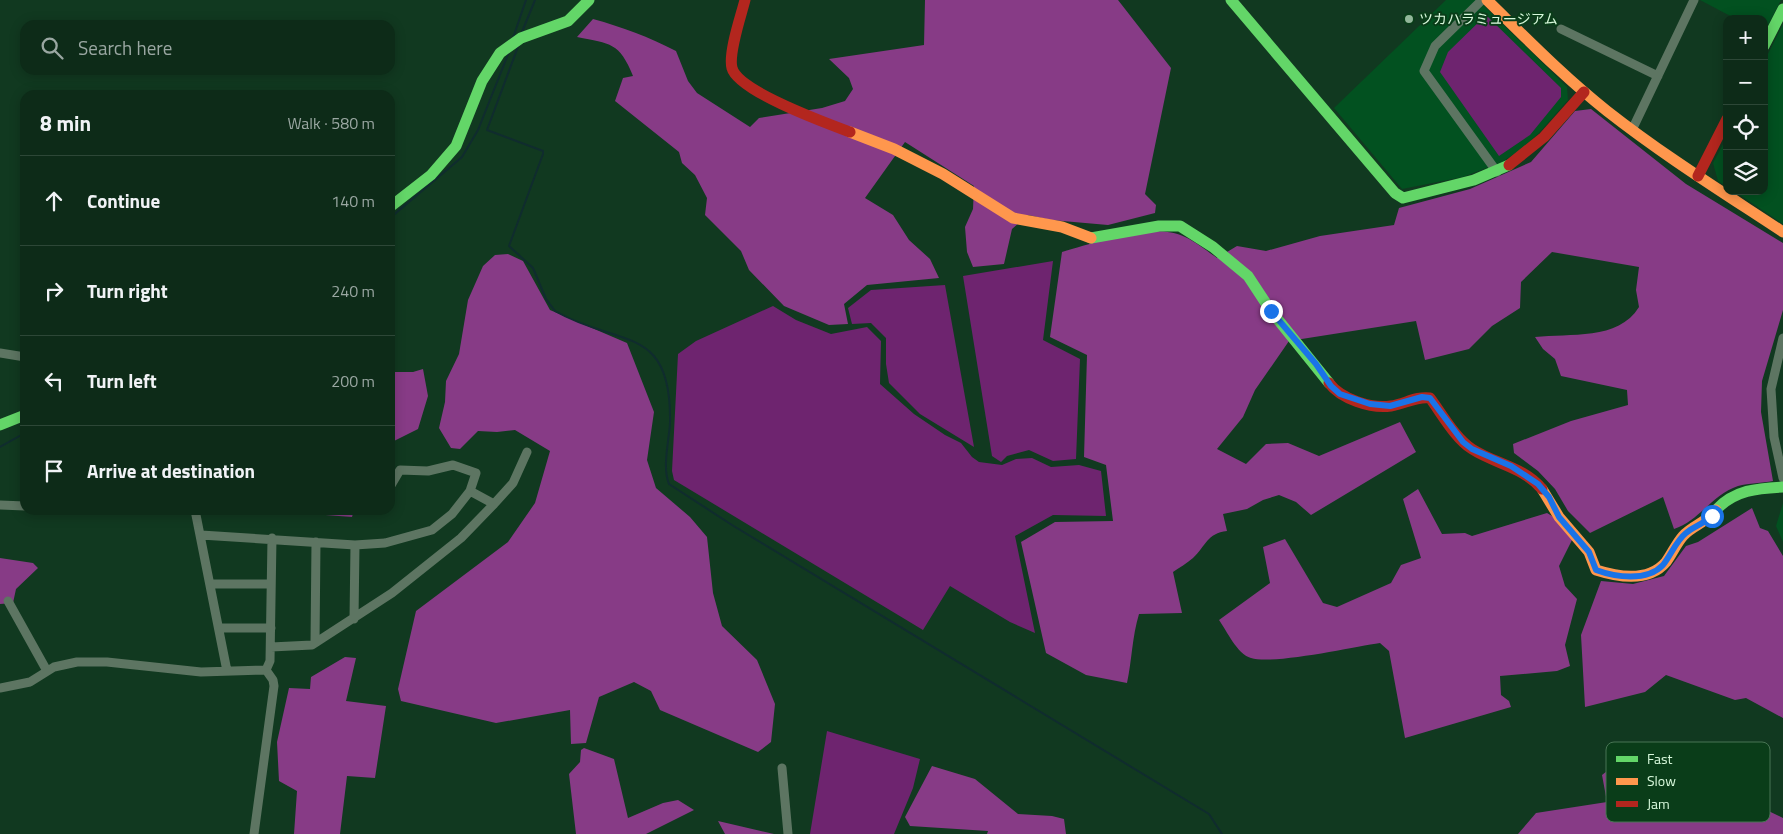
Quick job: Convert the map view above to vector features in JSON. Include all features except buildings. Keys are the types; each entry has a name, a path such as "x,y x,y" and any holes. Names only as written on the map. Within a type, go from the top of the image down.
{"street":[{"path":"395,203 435,172 453,150 461,136 485,78 498,54 519,39 562,25 578,14 589,0"},
{"path":"745,0 732,58 732,68 737,78 746,86 799,112 894,149 943,174 1013,218 1062,227 1086,238 1097,239 1159,226 1180,226 1213,247 1248,276 1271,311 1316,364 1331,386 1340,394 1370,404 1390,406 1422,397 1430,398 1463,442 1472,449 1511,466 1538,484 1549,497 1559,517 1589,552 1596,570 1608,574 1628,576 1646,574 1661,566 1686,533 1698,528 1712,516 1723,502 1736,494 1750,490 1783,488"},
{"path":"1231,0 1395,193 1403,198 1476,180 1497,172 1537,144 1584,92"},
{"path":"1482,0 1435,46 1424,71 1497,172"},
{"path":"1487,0 1534,47 1584,92 1632,130 1783,232"},
{"path":"1632,130 1694,0"},
{"path":"1768,38 1783,9"},
{"path":"1561,30 1658,76"},
{"path":"1698,176 1723,127"},
{"path":"1783,338 1771,389 1774,437 1783,478"},
{"path":"0,353 20,356"},
{"path":"0,425 20,417"},
{"path":"270,647 308,646 315,643 354,619 429,564 461,538 513,483 527,452"},
{"path":"201,535 272,538 355,545 385,543 432,530 452,514 470,491 477,470 453,465 428,471 402,469 395,479"},
{"path":"470,491 494,504"},
{"path":"0,505 20,506"},
{"path":"196,515 227,671"},
{"path":"266,670 270,661 272,538"},
{"path":"315,643 316,542"},
{"path":"354,619 355,545"},
{"path":"210,584 271,584"},
{"path":"8,602 48,670"},
{"path":"218,628 270,628"},
{"path":"0,688 30,682 48,670 69,663 107,662 201,672 266,670"},
{"path":"254,834 274,686 273,680 266,670"},
{"path":"782,768 788,834"}],"shaded area":[{"path":"925,0 1118,0 1171,68 1145,194 1156,205 1155,213 1108,225 1051,220 1028,215 1012,229 1004,264 973,267 967,252 965,227 973,209 974,186 905,142 865,198 893,215 909,240 930,259 939,278 867,285 844,304 848,324 829,325 784,306 749,270 741,251 705,215 707,198 695,175 682,163 679,152 615,101 623,78 633,76 623,57 606,43 577,37 593,19 656,41 676,51 688,81 697,93 750,127 759,118 822,108 845,101 853,89 849,78 829,59 924,45"},
{"path":"1446,0 1478,0 1567,87 1568,100 1522,149 1502,162 1463,177 1402,189 1334,108"},
{"path":"1700,0 1781,0 1768,25 1768,15 1728,15"},
{"path":"1486,15 1561,88 1561,97 1530,135 1499,156 1440,72 1448,52"},
{"path":"1783,24 1783,224 1740,195 1768,195 1768,54"},
{"path":"1591,109 1686,184 1783,243 1783,310 1762,381 1761,412 1773,481 1742,485 1729,490 1691,520 1674,529 1663,497 1590,533 1568,511 1555,489 1538,471 1514,453 1513,444 1571,421 1628,405 1627,390 1561,376 1555,359 1543,349 1535,337 1592,333 1619,325 1630,318 1639,307 1636,290 1639,267 1552,252 1521,282 1520,308 1492,326 1469,349 1425,360 1416,321 1289,341 1255,390 1243,417 1217,449 1246,464 1266,444 1288,443 1319,456 1400,422 1416,452 1311,515 1296,502 1279,495 1263,500 1247,509 1223,514 1227,531 1220,532 1211,537 1193,558 1173,572 1182,613 1139,614 1127,683 1086,675 1046,653 1021,542 1055,522 1113,521 1106,465 1084,457 1087,355 1050,337 1062,252 1124,235 1156,231 1185,237 1217,258 1237,246 1266,251 1320,236 1394,225 1399,208 1470,189 1531,162 1575,111"},
{"path":"1723,144 1723,184 1718,181 1713,163"},
{"path":"508,254 523,261 550,310 627,343 654,412 647,460 656,488 690,517 707,537 713,593 722,626 757,660 775,704 771,742 758,752 660,710 651,691 634,682 599,697 586,743 571,744 570,710 496,723 401,701 398,689 416,611 508,542 535,503 550,451 515,430 497,432 478,431 460,449 451,448 439,428 445,402 446,381 459,354 468,300 483,266 495,255"},
{"path":"1053,261 1043,340 1080,359 1076,459 1053,461 1029,450 1007,456 1001,462 992,456 963,276"},
{"path":"945,285 974,447 920,414 889,383 886,364 886,338 871,323 852,324 848,308 871,290"},
{"path":"773,306 796,320 831,334 867,327 881,341 880,384 914,414 945,435 961,443 972,457 979,462 1002,465 1016,459 1032,458 1051,467 1079,465 1101,471 1106,516 1053,515 1015,536 1035,633 1010,622 950,586 923,630 674,480 672,471 678,354 696,341"},
{"path":"423,369 428,396 418,429 395,440 395,372 413,372"},
{"path":"1418,489 1442,534 1465,533 1472,536 1547,513 1552,516 1573,538 1559,566 1565,586 1577,599 1565,645 1570,666 1557,671 1500,676 1501,695 1509,701 1511,707 1405,738 1389,651 1380,643 1314,655 1262,660 1251,658 1241,652 1219,620 1270,583 1263,547 1285,539 1323,603 1337,607 1391,583 1401,565 1421,558 1403,499"},
{"path":"1783,503 1783,542 1776,526"},
{"path":"1752,508 1760,528 1768,531 1783,556 1783,718 1746,698 1735,700 1666,675 1645,692 1585,707 1581,635 1601,581 1633,584 1664,576 1686,546 1698,542"},
{"path":"326,515 353,515 352,517"},
{"path":"0,558 33,563 38,568 16,589 13,603 0,604"},
{"path":"345,657 356,658 346,701 386,706 375,778 347,776 340,834 294,834 297,791 279,781 277,742 289,688 310,689 311,677"},
{"path":"827,731 920,759 913,788 894,834 810,834"},
{"path":"584,748 614,759 628,818 663,803 678,800 694,810 646,834 576,834 569,774 580,762 581,750"},
{"path":"932,766 975,779 1018,814 1052,816 1064,819 1066,834 987,834 988,831 910,826 905,817"},
{"path":"1606,772 1606,797 1602,775"},
{"path":"1606,802 1606,822 1770,822 1770,812 1783,818 1783,834 1518,834 1536,813"},
{"path":"718,821 774,834 725,834"}],"waterway":[{"path":"513,38 526,0"},
{"path":"522,32 535,0"},
{"path":"519,44 487,130 543,151 543,154 509,246 533,268 546,299 555,311 578,322 637,343 651,353 662,369 668,391 670,423 666,462 669,484 732,525 1209,814 1222,834"},
{"path":"395,214 462,157 478,130 509,52"},
{"path":"0,447 20,436"}],"traffic: fast":[{"path":"395,203 431,175 456,146 482,81 500,53 521,38 568,21 589,0"},
{"path":"1231,0 1395,193 1403,198 1474,180 1509,165"},
{"path":"1768,38 1783,9"},
{"path":"1091,238 1159,226 1180,226 1213,247 1248,276 1271,311 1329,383"},
{"path":"0,425 20,417"},
{"path":"1716,510 1731,498 1747,491 1783,487"}],"traffic: slow":[{"path":"1487,0 1560,71 1607,111 1672,158 1783,232"},
{"path":"850,132 894,149 943,174 1013,218 1062,227 1091,238"},
{"path":"1542,489 1559,517 1589,552 1596,570 1614,575 1642,575 1651,573 1659,568 1666,562 1683,536 1716,510"}],"traffic: jam":[{"path":"745,0 731,61 732,68 738,77 766,96 784,105 850,132"},
{"path":"1509,165 1544,137 1584,92"},
{"path":"1698,176 1723,127"},
{"path":"1329,383 1341,394 1357,402 1375,406 1391,406 1420,398 1430,398 1454,432 1472,449 1527,476 1542,489"}],"place":[{"name":"ツカハラミュージアム","path":"1409,19"}],"route":[{"path":"1271,311 1297,344 1316,364 1331,386 1340,394 1370,404 1390,406 1422,397 1430,398 1463,442 1472,449 1511,466 1528,476 1549,497 1559,517 1581,540 1589,552 1596,570 1608,574 1628,576 1646,574 1661,566 1686,533 1698,528 1712,516"}]}
